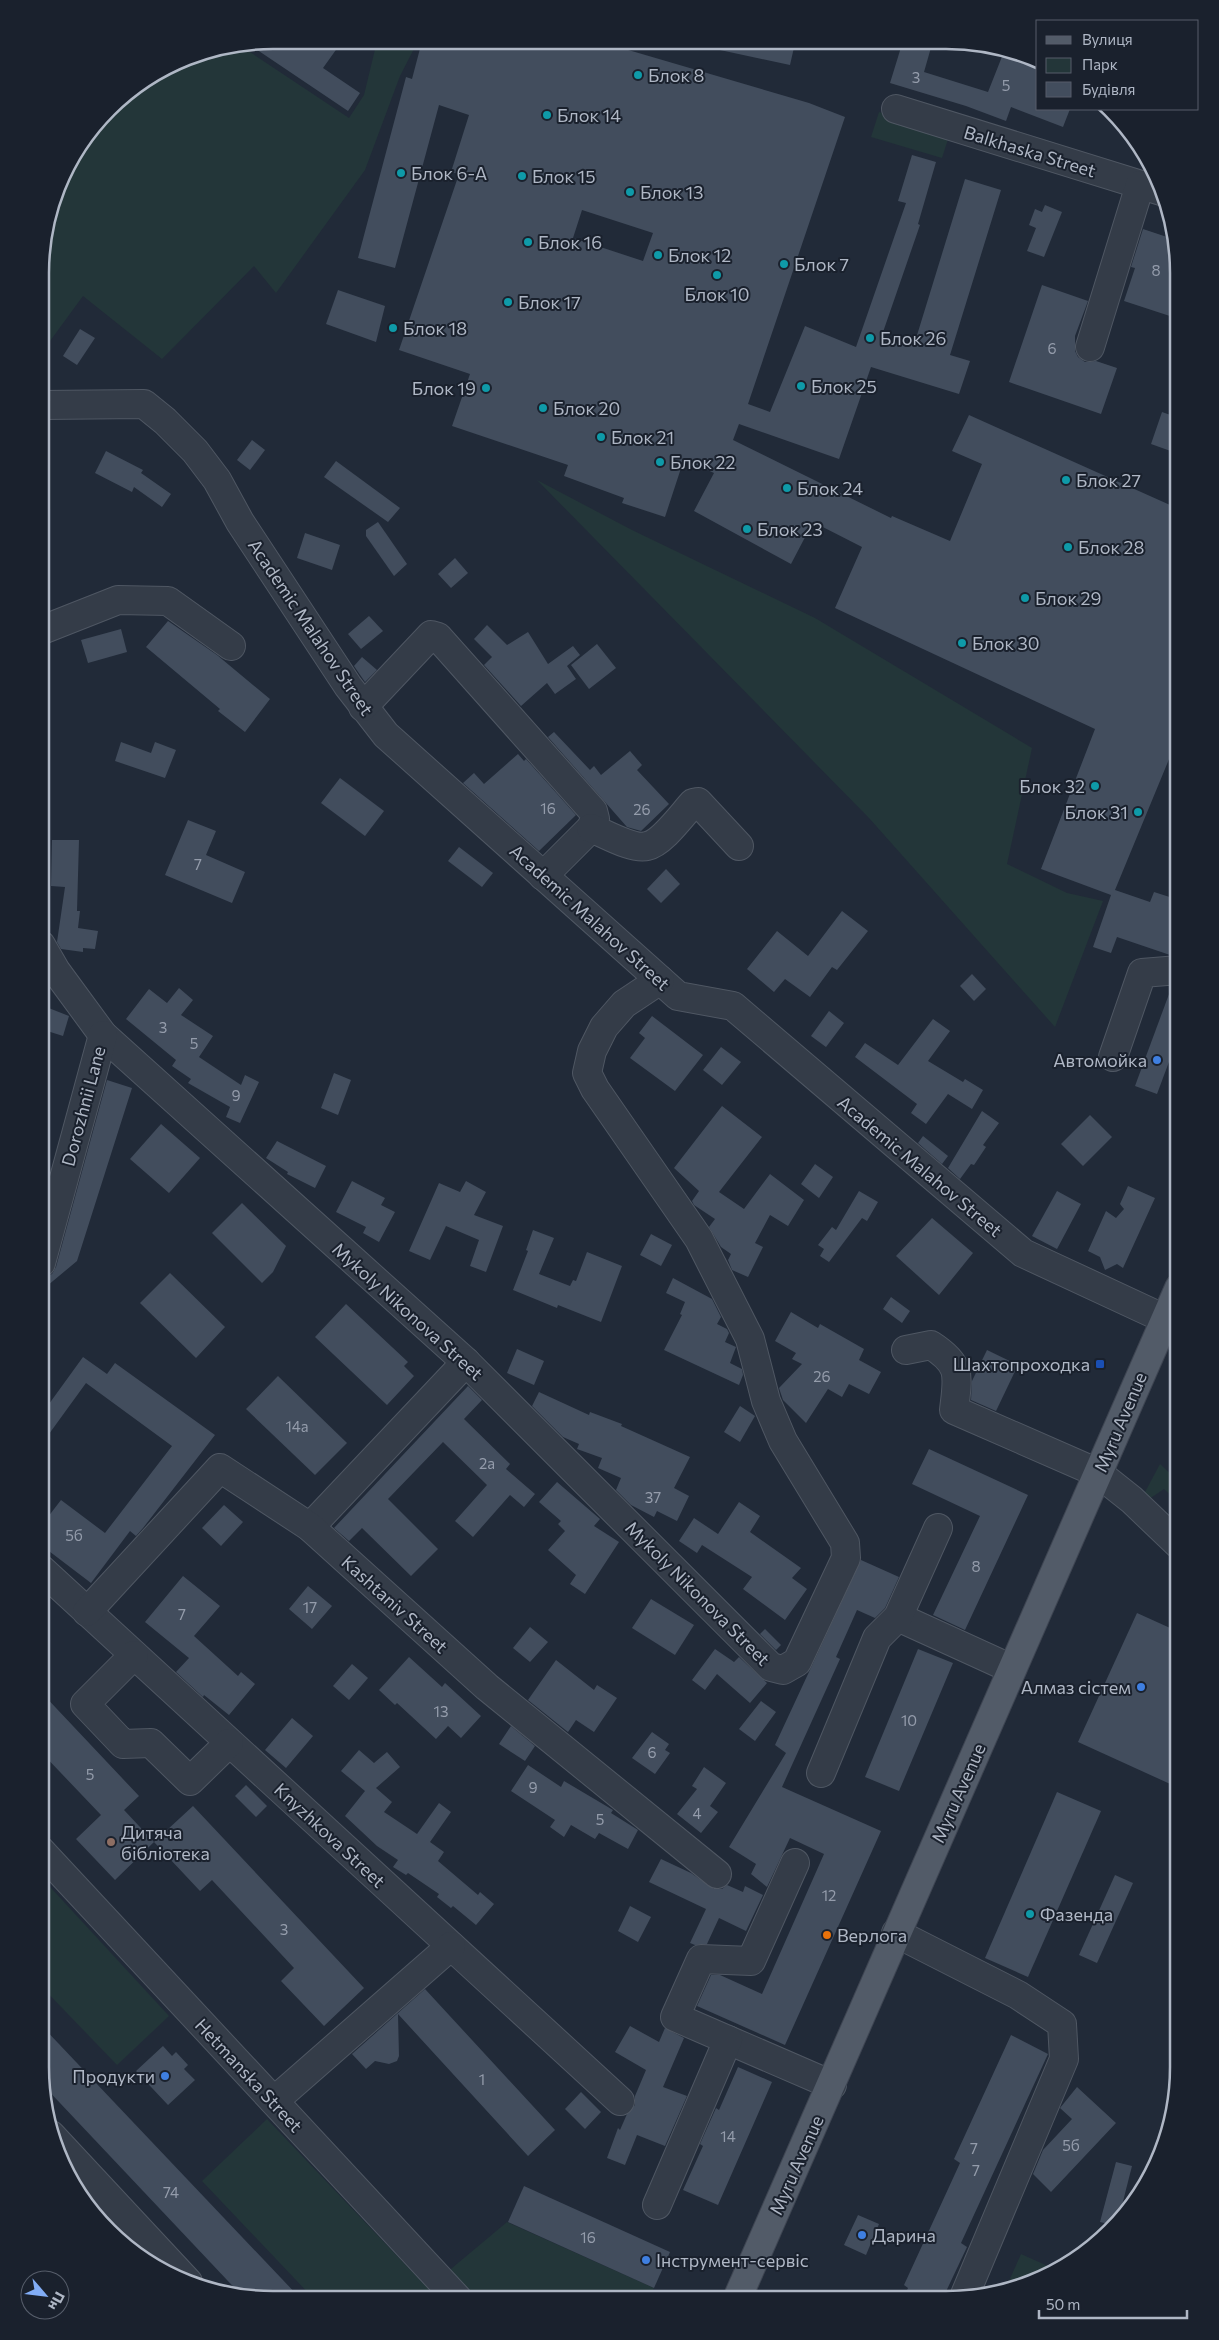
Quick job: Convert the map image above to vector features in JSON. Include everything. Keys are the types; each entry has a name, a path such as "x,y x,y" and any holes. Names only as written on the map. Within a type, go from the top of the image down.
{"main road":[{"name":"Myru Avenue","path":"741,2291 1170,1308"}],"street":[{"name":"Balkhaska Street","path":"896,109 1152,189"},
{"path":"1090,347 1152,189"},
{"name":"Academic Malahov Street","path":"49,405 144,404 165,421 196,451 217,480 240,522 363,707 386,735 543,876 678,996 733,1006 1023,1253 1165,1319"},
{"path":"49,627 118,600 168,601 231,646"},
{"path":"363,707 431,635 434,635 593,811 595,819 591,828 543,876"},
{"path":"591,828 638,846 647,846 659,839 693,804 698,802 740,846"},
{"name":"Mykoly Nikonova Street","path":"49,958 56,971 103,1035 466,1362 771,1667 783,1670 797,1662 846,1558 845,1543 783,1441 766,1401 750,1339 699,1239 595,1089 587,1073 592,1051 604,1027 624,1004 660,980"},
{"path":"1113,1057 1142,973 1170,971"},
{"name":"Dorozhnii Lane","path":"49,1234 103,1035"},
{"path":"906,1350 931,1345 950,1357 958,1379 954,1410 1098,1473 1132,1500 1170,1536"},
{"path":"310,1527 466,1362"},
{"name":"Kashtaniv Street","path":"87,1612 220,1468 310,1527 487,1687 717,1874"},
{"path":"821,1773 876,1638 898,1617 938,1528"},
{"name":"Knyzhkova Street","path":"49,1577 620,2101"},
{"path":"898,1617 1012,1669"},
{"path":"134,1655 85,1704 123,1744 151,1743 190,1781 229,1742"},
{"name":"Hetmanska Street","path":"49,1860 451,2291"},
{"path":"795,1862 751,1961 701,1959 675,2017 832,2085"},
{"path":"896,1933 1018,1995 1062,2024 1064,2059 967,2290"},
{"path":"274,2101 451,1946"},
{"path":"657,2205 728,2040"},
{"path":"65,2150 176,2269"}],"green space":[{"path":"375,49 414,49 400,76 365,170 276,293 254,266 162,359 83,296 49,342 49,258 56,215 72,174 87,148 104,125 125,104 161,79 187,66 215,56 248,50 349,118 364,95"},
{"path":"879,112 950,133 942,158 871,137"},
{"path":"537,480 632,530 815,618 1032,748 1007,864 1067,893 1103,901 1055,1027 869,818"},
{"path":"1160,1464 1170,1473 1170,1495 1164,1489 1149,1499 1144,1494"},
{"path":"49,1886 169,2016 117,2065 49,1994"},
{"path":"267,2119 430,2291 306,2291 202,2181"},
{"path":"507,2222 654,2288 652,2291 450,2291 439,2279"},
{"path":"1021,2254 1048,2266 1032,2274 1008,2282"}],"building":[{"path":"256,49 337,49 323,68 360,93 348,111"},
{"path":"420,49 625,49 809,103 845,117 748,404 770,412 805,326 856,347 906,203 898,201 912,155 936,162 918,224 920,225 882,335 914,345 965,179 1001,190 950,355 970,361 959,394 871,367 839,459 739,424 733,440 891,518 892,516 950,541 982,464 952,451 969,415 1170,505 1170,757 1115,890 1150,902 1154,892 1170,897 1170,955 1117,937 1111,953 1093,947 1111,895 1041,869 1095,729 835,608 862,547 813,522 791,564 694,511 714,473 684,459 665,517 622,503 624,498 564,476 568,465 452,426 470,374 399,350 459,174 451,172 469,115 439,105 395,268 358,258 406,77 412,79","holes":["582,210 653,233 643,261 573,238"]},
{"path":"720,49 794,49 790,65"},
{"path":"900,49 931,49 924,72 988,92 1002,56 1036,68 1036,110 1070,110 1063,127 1011,107 1006,121 966,106 890,83"},
{"path":"1045,205 1062,212 1044,257 1027,251 1036,228 1029,225 1035,209 1042,212"},
{"path":"1143,229 1167,237 1170,258 1170,316 1124,301 1135,268 1131,267"},
{"path":"1042,285 1088,301 1075,336 1075,351 1078,357 1085,362 1096,361 1117,368 1101,414 1009,382"},
{"path":"338,290 385,306 376,342 326,324"},
{"path":"80,329 95,338 77,365 63,356"},
{"path":"1162,412 1170,415 1170,451 1151,444"},
{"path":"252,440 265,450 250,470 237,460"},
{"path":"106,451 143,470 141,473 171,494 162,507 134,487 132,492 95,473"},
{"path":"336,461 400,508 388,522 324,477"},
{"path":"378,522 407,564 394,576 366,536 366,530"},
{"path":"305,533 340,545 332,570 297,558"},
{"path":"455,558 468,573 451,588 438,574"},
{"path":"369,616 383,631 361,649 348,634"},
{"path":"168,621 217,655 270,699 245,732 218,711 220,709 146,647"},
{"path":"487,625 507,645 528,632 548,664 573,646 580,655 567,666 576,679 555,694 547,683 521,706 484,665 492,657 474,639"},
{"path":"121,629 127,652 88,663 81,640"},
{"path":"597,644 616,668 589,689 571,665"},
{"path":"362,657 377,670 365,682 354,666"},
{"path":"554,732 590,770 594,766 601,775 630,751 642,765 637,770 669,804 641,831 627,827 548,737"},
{"path":"121,742 151,753 155,742 176,750 165,778 115,761"},
{"path":"518,754 524,761 526,759 576,815 539,851 463,783 474,773 484,784"},
{"path":"340,778 384,811 365,836 321,803"},
{"path":"188,820 216,831 206,855 245,872 232,903 165,875"},
{"path":"52,840 79,840 77,911 80,911 78,928 98,931 95,949 83,948 83,952 61,949 57,942 65,887 51,886"},
{"path":"459,847 493,873 482,887 448,861"},
{"path":"666,869 680,884 661,903 647,889"},
{"path":"842,911 868,931 837,970 832,967 810,997 785,979 774,992 747,969 777,931 808,956"},
{"path":"972,974 986,989 974,1001 960,986"},
{"path":"179,988 193,1000 181,1015 213,1036 199,1057 241,1085 245,1075 259,1082 240,1123 226,1117 230,1107 188,1083 191,1079 172,1066 176,1060 126,1019 149,989 167,1003"},
{"name":"Автомойка","path":"1170,991 1170,1059 1157,1094 1135,1086"},
{"path":"49,1008 69,1016 63,1036 49,1032"},
{"path":"829,1011 844,1023 826,1047 811,1036"},
{"path":"652,1016 703,1055 675,1091 630,1058 645,1038 639,1033"},
{"path":"933,1019 950,1031 928,1061 963,1082 965,1079 983,1090 972,1109 948,1094 926,1124 911,1113 917,1104 855,1057 865,1043 898,1065"},
{"path":"721,1047 741,1062 722,1085 703,1070"},
{"path":"334,1073 351,1080 338,1115 321,1108"},
{"path":"107,1080 132,1088 77,1261 49,1284 49,1275 56,1267"},
{"path":"722,1106 762,1137 719,1192 744,1209 770,1174 804,1200 788,1226 770,1215 755,1243 763,1247 748,1277 732,1270 728,1260 731,1254 721,1247 709,1227 715,1219 694,1205 692,1201 699,1191 674,1168"},
{"path":"982,1111 999,1123 983,1145 986,1147 974,1165 971,1164 960,1179 948,1168"},
{"path":"1090,1115 1112,1137 1083,1166 1061,1144"},
{"path":"161,1124 200,1158 169,1193 130,1159"},
{"path":"923,1136 948,1156 942,1164 918,1143"},
{"path":"277,1141 326,1166 315,1188 287,1174 288,1172 266,1158"},
{"path":"815,1164 833,1177 819,1198 801,1184"},
{"path":"352,1181 385,1198 381,1205 395,1212 379,1242 363,1233 366,1227 336,1212"},
{"path":"466,1181 486,1192 474,1215 503,1226 486,1272 470,1266 479,1240 446,1226 430,1260 409,1251 439,1183 460,1192"},
{"path":"1128,1186 1155,1198 1123,1268 1117,1264 1105,1270 1100,1257 1088,1251 1106,1211 1116,1218 1124,1209 1120,1204"},
{"path":"859,1191 878,1202 867,1221 862,1218 829,1262 820,1256 824,1249 818,1245 832,1227 836,1230"},
{"path":"1057,1191 1081,1204 1057,1249 1032,1236"},
{"path":"242,1203 286,1246 273,1272 262,1283 212,1233"},
{"path":"932,1218 973,1253 939,1295 896,1256"},
{"path":"533,1230 554,1238 539,1274 570,1286 573,1280 576,1281 587,1252 622,1266 601,1322 558,1305 557,1308 513,1290 528,1251 526,1250"},
{"path":"651,1234 672,1245 661,1266 640,1255"},
{"path":"170,1273 225,1327 196,1358 140,1303"},
{"path":"673,1278 712,1299 721,1317 717,1324 727,1329 729,1333 725,1342 736,1347 730,1363 742,1369 743,1375 739,1385 664,1350 682,1315 680,1314 685,1302 666,1293"},
{"path":"891,1297 910,1311 902,1323 883,1309"},
{"path":"346,1304 408,1362 404,1366 414,1376 387,1405 315,1337"},
{"path":"791,1312 818,1328 820,1324 864,1349 859,1360 881,1372 869,1394 849,1384 842,1397 828,1389 806,1423 783,1400 779,1388 802,1364 792,1359 796,1353 775,1341"},
{"path":"517,1349 544,1361 534,1385 507,1373"},
{"path":"987,1350 1018,1365 996,1411 971,1400 972,1381"},
{"path":"83,1357 107,1374 115,1363 215,1435 143,1528 136,1536 130,1531 91,1583 49,1551 49,1516 61,1500 105,1533 172,1446 86,1383 49,1434 49,1404"},
{"path":"278,1376 347,1443 315,1475 246,1409"},
{"path":"468,1386 482,1400 464,1419 510,1464 506,1469 535,1494 524,1507 510,1495 473,1537 455,1521 487,1485 443,1442 388,1499 438,1549 411,1576 362,1528 349,1541 334,1528"},
{"path":"539,1392 589,1415 590,1412 622,1424 621,1426 690,1457 674,1488 689,1496 677,1521 657,1511 654,1517 631,1505 616,1490 621,1478 598,1468 602,1458 577,1449 579,1444 563,1437 532,1406"},
{"path":"740,1406 755,1416 740,1442 724,1432"},
{"path":"929,1449 1028,1495 965,1630 933,1615 980,1516 912,1484"},
{"path":"557,1482 600,1519 594,1526 619,1542 585,1594 570,1584 576,1575 548,1550 565,1531 558,1524 561,1521 539,1502"},
{"path":"739,1502 760,1516 750,1532 801,1568 792,1578 807,1589 785,1620 743,1589 752,1577 702,1545 697,1553 679,1541 694,1518 718,1534"},
{"path":"224,1505 243,1522 221,1546 202,1528"},
{"path":"861,1560 899,1577 885,1608 875,1618 857,1610 836,1657 840,1659 782,1787 881,1831 785,2045 697,2006 711,1975 720,1975 762,1994 824,1854 790,1838 767,1887 751,1874 756,1864 729,1847 786,1753 775,1745"},
{"path":"183,1576 220,1606 194,1636 238,1676 241,1672 255,1684 229,1715 204,1695 203,1697 176,1672 189,1658 145,1622"},
{"path":"308,1586 332,1606 312,1629 289,1609"},
{"path":"651,1599 694,1625 675,1655 632,1628"},
{"name":"Алмаз сістем","path":"1137,1613 1170,1628 1170,1784 1078,1742"},
{"path":"530,1627 548,1642 530,1662 513,1648"},
{"path":"765,1629 781,1645 776,1650 760,1634"},
{"path":"715,1649 734,1662 739,1657 767,1683 750,1703 717,1674 705,1690 692,1680"},
{"path":"918,1649 953,1663 899,1791 865,1777"},
{"path":"409,1657 442,1687 445,1683 481,1716 461,1738 448,1726 436,1739 397,1703 395,1705 379,1690"},
{"path":"556,1660 594,1690 597,1685 617,1698 594,1732 576,1720 568,1732 528,1700"},
{"path":"352,1664 368,1678 349,1700 333,1686"},
{"path":"49,1701 139,1796 124,1810 154,1842 115,1880 76,1839 101,1815 49,1760"},
{"path":"761,1701 776,1712 755,1741 739,1729"},
{"path":"292,1718 313,1736 286,1768 265,1750"},
{"path":"511,1726 535,1746 525,1761 499,1744"},
{"path":"652,1732 669,1744 665,1750 670,1753 655,1774 632,1758"},
{"path":"359,1750 374,1763 387,1752 400,1767 376,1788 392,1802 384,1812 417,1834 439,1803 451,1812 430,1842 444,1852 438,1861 478,1895 480,1892 494,1904 476,1925 453,1906 451,1908 437,1897 439,1894 408,1873 406,1875 393,1867 398,1860 377,1846 345,1816 365,1791 341,1771"},
{"path":"528,1765 561,1787 564,1781 613,1810 611,1813 638,1830 628,1849 599,1833 595,1839 571,1825 564,1837 550,1827 555,1820 511,1791"},
{"path":"704,1767 726,1783 710,1806 718,1812 701,1833 677,1814 697,1789 692,1786"},
{"path":"246,1785 267,1806 256,1817 235,1796"},
{"name":"Фазенда","path":"1057,1792 1101,1811 1028,1977 985,1958"},
{"path":"193,1806 364,1988 324,2026 281,1981 294,1968 212,1880 200,1891 154,1842"},
{"path":"661,1859 691,1873 714,1889 722,1889 727,1885 743,1892 745,1886 763,1895 746,1931 719,1918 707,1944 695,1945 690,1943 706,1909 649,1882"},
{"path":"1115,1875 1133,1883 1097,1963 1079,1955"},
{"path":"630,1906 651,1917 638,1942 618,1931"},
{"path":"425,1989 555,2130 528,2156 398,2014 399,2056 397,2061 389,2064 375,2061 366,2069 352,2054"},
{"path":"630,2026 659,2042 665,2028 684,2038 663,2087 687,2096 665,2146 637,2135 625,2165 607,2158 618,2128 620,2130 627,2114 635,2105 635,2096 646,2070 615,2052"},
{"path":"49,2033 293,2291 258,2291 234,2288 51,2093"},
{"path":"1011,2035 1048,2054 961,2243 967,2247 946,2291 907,2291 908,2288 904,2285 960,2163 954,2159"},
{"name":"Продукти","path":"163,2046 172,2056 176,2052 188,2065 184,2069 195,2080 168,2105 136,2071"},
{"path":"738,2067 772,2082 718,2205 683,2190 703,2146 700,2144 716,2108 719,2110"},
{"path":"1077,2087 1116,2123 1051,2192 1033,2174 1043,2150 1072,2119 1060,2108"},
{"path":"581,2092 601,2112 585,2129 565,2109"},
{"path":"1116,2162 1132,2166 1122,2206 1107,2224 1100,2222"},
{"path":"524,2186 670,2252 654,2288 508,2222"},
{"name":"Дарина","path":"858,2215 879,2224 866,2255 844,2245"}],"place":[{"name":"Блок 8","path":"638,75"},
{"name":"Блок 14","path":"547,115"},
{"name":"Блок 6-А","path":"401,173"},
{"name":"Блок 15","path":"522,176"},
{"name":"Блок 13","path":"630,192"},
{"name":"Блок 16","path":"528,242"},
{"name":"Блок 12","path":"658,255"},
{"name":"Блок 7","path":"784,264"},
{"name":"Блок 10","path":"717,275"},
{"name":"Блок 17","path":"508,302"},
{"name":"Блок 18","path":"393,328"},
{"name":"Блок 26","path":"870,338"},
{"name":"Блок 25","path":"801,386"},
{"name":"Блок 19","path":"486,388"},
{"name":"Блок 20","path":"543,408"},
{"name":"Блок 21","path":"601,437"},
{"name":"Блок 22","path":"660,462"},
{"name":"Блок 27","path":"1066,480"},
{"name":"Блок 24","path":"787,488"},
{"name":"Блок 23","path":"747,529"},
{"name":"Блок 28","path":"1068,547"},
{"name":"Блок 29","path":"1025,598"},
{"name":"Блок 30","path":"962,643"},
{"name":"Блок 32","path":"1095,786"},
{"name":"Блок 31","path":"1138,812"},
{"name":"Автомойка","path":"1157,1060"},
{"name":"Шахтопроходка","path":"1100,1364"},
{"name":"Алмаз сістем","path":"1141,1687"},
{"name":"Дитяча бібліотека","path":"111,1842"},
{"name":"Фазенда","path":"1030,1914"},
{"name":"Beрлога","path":"827,1935"},
{"name":"Продукти","path":"165,2076"},
{"name":"Дарина","path":"862,2235"},
{"name":"Інструмент-сервіс","path":"646,2260"}]}
